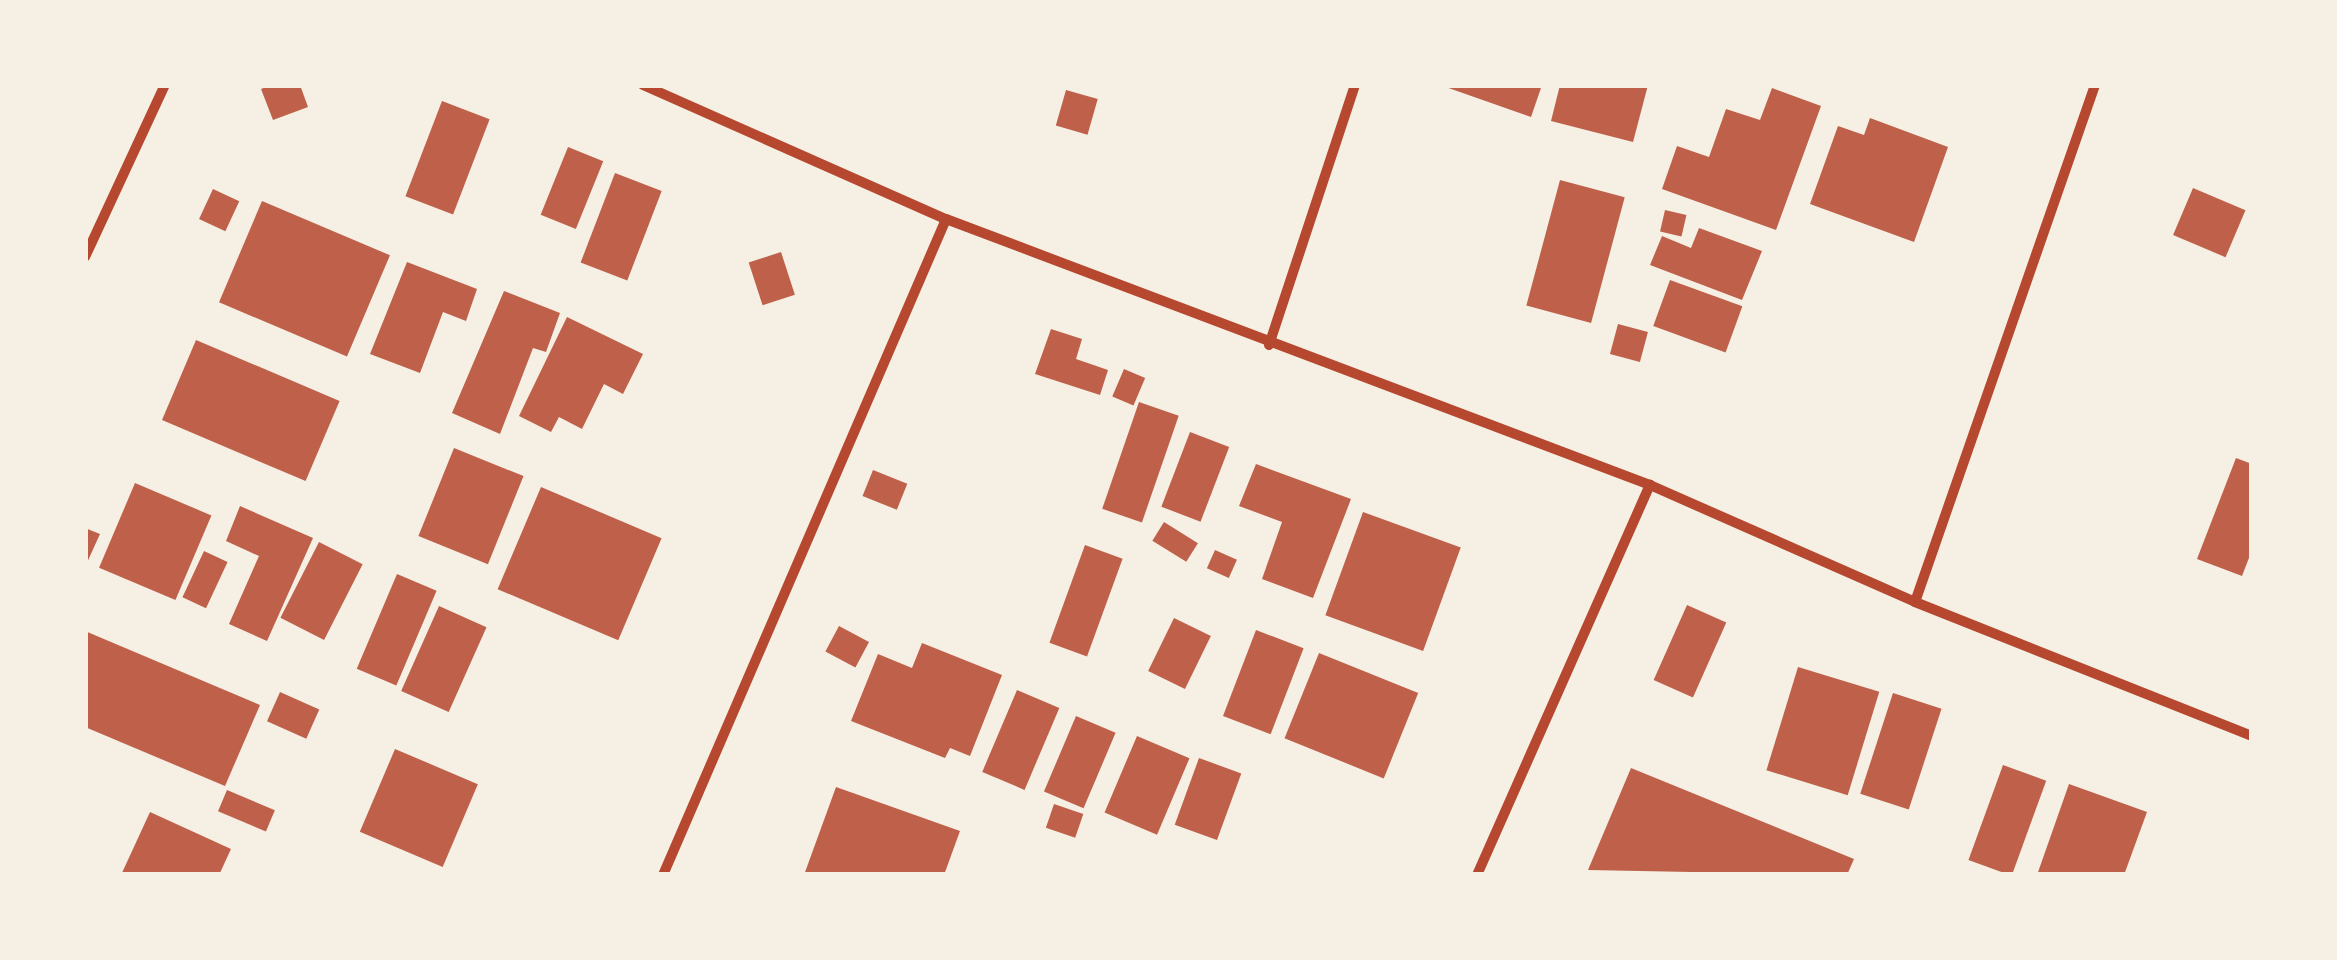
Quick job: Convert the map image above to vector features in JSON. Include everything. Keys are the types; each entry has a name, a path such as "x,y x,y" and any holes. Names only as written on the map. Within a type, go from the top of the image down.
{"street":[{"path":"85,258 166,85"},
{"path":"643,85 946,218 1268,345 1650,485 1916,602 2252,736"},
{"path":"1268,345 1355,85"},
{"path":"1916,602 2096,85"},
{"path":"664,875 946,218"},
{"path":"1477,875 1650,485"}],"building":[{"path":"300,85 308,107 273,120 261,89"},
{"path":"1440,85 1542,85 1531,117"},
{"path":"1560,85 1648,85 1633,142 1551,121"},
{"path":"1772,88 1821,106 1776,230 1662,189 1677,146 1709,157 1726,109 1760,120"},
{"path":"1066,90 1098,99 1088,135 1056,126"},
{"path":"442,101 490,119 453,215 405,196"},
{"path":"1870,118 1948,147 1914,242 1810,204 1838,126 1864,135"},
{"path":"568,147 603,161 576,229 541,215"},
{"path":"615,173 662,191 627,281 581,263"},
{"path":"1560,180 1625,197 1591,323 1526,306"},
{"path":"2193,188 2245,210 2226,257 2173,235"},
{"path":"213,189 239,201 225,231 199,219"},
{"path":"262,201 390,255 347,357 219,302"},
{"path":"1665,210 1686,215 1681,236 1660,231"},
{"path":"1699,228 1762,251 1742,300 1650,265 1662,236 1691,248"},
{"path":"781,252 795,295 763,305 749,263"},
{"path":"407,262 477,289 466,321 443,312 420,373 370,354"},
{"path":"1670,280 1742,306 1726,352 1653,326"},
{"path":"504,291 560,313 546,352 533,348 500,434 452,413"},
{"path":"567,317 643,354 623,394 604,384 582,429 559,417 551,432 519,416"},
{"path":"1618,324 1648,332 1640,362 1610,354"},
{"path":"1051,329 1082,339 1076,359 1108,370 1100,395 1035,374"},
{"path":"196,340 340,401 306,481 162,420"},
{"path":"1124,369 1145,378 1133,406 1112,397"},
{"path":"1139,402 1179,416 1142,523 1102,509"},
{"path":"1190,432 1229,447 1201,522 1161,507"},
{"path":"454,448 524,476 488,564 418,536"},
{"path":"2236,458 2252,464 2252,550 2242,576 2197,559"},
{"path":"1256,464 1351,499 1313,598 1262,579 1282,522 1239,506"},
{"path":"873,470 907,484 897,510 863,496"},
{"path":"135,483 211,515 175,600 99,568"},
{"path":"541,487 662,538 618,640 498,589"},
{"path":"240,506 313,538 267,641 229,624 259,556 226,541"},
{"path":"1363,512 1461,548 1423,651 1325,615"},
{"path":"1164,522 1198,543 1186,562 1152,541"},
{"path":"85,528 100,534 85,567"},
{"path":"319,542 363,564 324,640 280,618"},
{"path":"1085,545 1123,559 1087,656 1049,643"},
{"path":"1215,550 1237,560 1229,578 1207,568"},
{"path":"204,551 228,562 206,608 182,597"},
{"path":"397,574 437,591 396,686 357,669"},
{"path":"1687,605 1726,622 1693,697 1654,680"},
{"path":"439,606 487,627 449,712 401,691"},
{"path":"1174,618 1211,636 1185,689 1148,671"},
{"path":"839,626 869,642 855,668 825,652"},
{"path":"1256,630 1304,648 1271,734 1223,716"},
{"path":"85,631 260,705 225,786 85,727"},
{"path":"922,643 1002,675 970,756 950,748 945,758 851,721 878,654 912,668"},
{"path":"1319,653 1418,693 1384,778 1285,738"},
{"path":"1798,667 1879,692 1848,795 1766,770"},
{"path":"1017,690 1059,708 1025,790 982,772"},
{"path":"280,692 319,709 306,739 267,721"},
{"path":"1893,693 1942,709 1909,810 1860,794"},
{"path":"1076,716 1116,733 1084,808 1044,791"},
{"path":"1137,736 1189,758 1157,835 1105,812"},
{"path":"395,749 478,784 443,867 360,832"},
{"path":"1199,758 1241,773 1217,840 1175,825"},
{"path":"2003,765 2046,781 2012,875 1968,860"},
{"path":"1631,768 1854,859 1847,875 1588,870"},
{"path":"2069,784 2147,812 2124,875 2037,875"},
{"path":"836,787 960,831 944,875 804,875"},
{"path":"227,790 275,810 266,831 218,811"},
{"path":"1054,804 1083,814 1075,838 1046,828"},
{"path":"150,812 231,849 219,875 121,875"}]}
